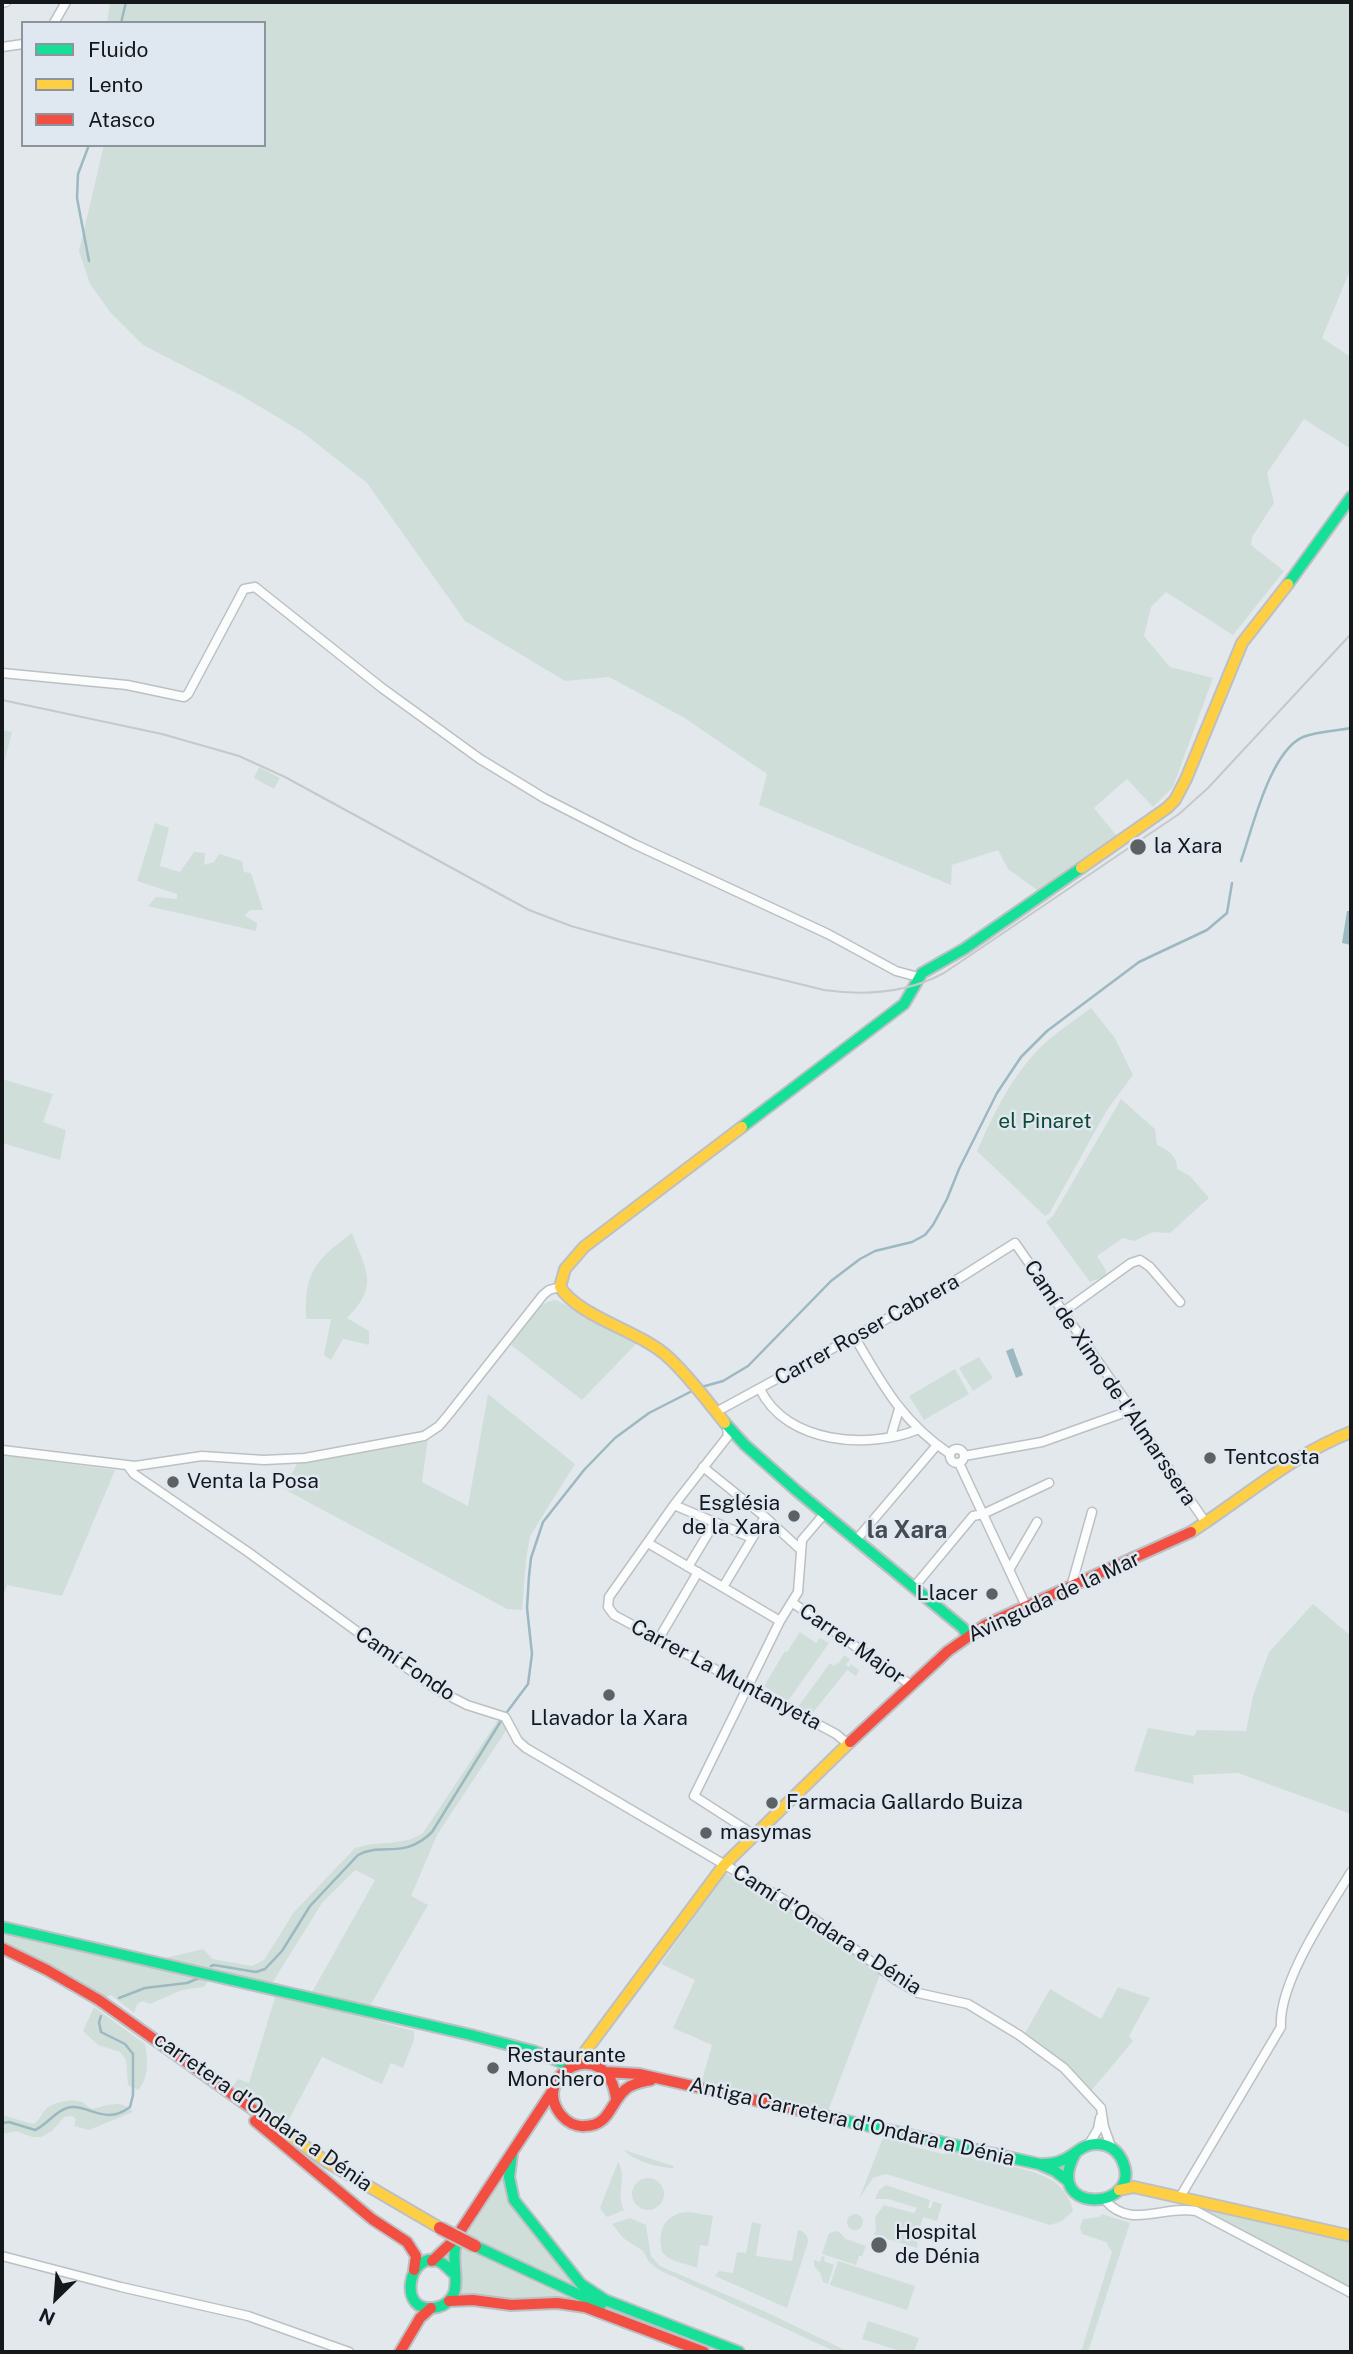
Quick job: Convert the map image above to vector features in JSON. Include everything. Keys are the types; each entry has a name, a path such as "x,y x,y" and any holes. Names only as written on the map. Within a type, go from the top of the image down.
{"main road":[{"path":"967,1636 962,1628 731,1434 716,1412 660,1351 565,1295 560,1287 565,1268 590,1244 904,1004 918,977 926,970 964,949 1153,821 1175,800 1242,643 1299,570 1351,496"},
{"name":"Avinguda de la Mar","path":"573,2065 724,1865 848,1744 967,1636 1026,1606 1165,1545 1206,1523 1281,1469 1325,1442 1351,1432"},
{"path":"2,1927 420,2023 573,2065 601,2069"},
{"name":"carretera d'Ondara a Dénia","path":"2,1948 76,1986 153,2036 327,2162 440,2228 596,2303 720,2352"},
{"path":"153,2036 160,2048 230,2100 372,2219 407,2242 416,2256 408,2284 416,2313 410,2333"},
{"path":"536,2119 556,2113 576,2126 595,2125 608,2117 616,2099 614,2084 592,2054 596,2036"},
{"path":"545,2056 554,2065 553,2100 562,2117"},
{"path":"432,2261 449,2249 477,2203 536,2119 555,2084 573,2065"},
{"name":"Antiga Carretera d'Ondara a Dénia","path":"601,2069 664,2079 1039,2164 1068,2181"},
{"name":"Antiga Carretera d'Ondara a Dénia","path":"616,2099 632,2083 664,2079"},
{"path":"1119,2190 1125,2175 1120,2156 1105,2145 1089,2144 1076,2152 1067,2168 1068,2181 1073,2191 1085,2199 1105,2200 1119,2190 1133,2187 1351,2236"},
{"name":"Antiga Carretera d'Ondara a Dénia","path":"1039,2164 1062,2161 1076,2152"},
{"path":"512,2154 509,2177 513,2200 581,2284 605,2300 739,2352"},
{"path":"1124,2166 1140,2182 1162,2193"},
{"path":"449,2301 456,2288 452,2256 462,2228"},
{"path":"414,2270 425,2262 432,2261 440,2263 453,2273"},
{"path":"413,2299 418,2304 431,2308 449,2301 465,2300 511,2305 567,2304 608,2315 704,2352"},
{"path":"400,2352 423,2314 431,2308"}],"street":[{"path":"55,21 66,2"},
{"path":"2,47 21,44"},
{"path":"2,673 127,685 184,696 188,694 244,589 254,587 382,688 480,759 544,798 634,844 803,922 896,971 918,977"},
{"name":"Camí de Ximo de l'Almarssera","path":"1015,1243 1125,1400 1129,1411 1206,1523"},
{"name":"Carrer Roser Cabrera","path":"716,1412 982,1266 1015,1243"},
{"path":"1063,1312 1131,1263 1140,1260 1150,1266 1180,1302"},
{"path":"2,1450 128,1466 202,1457 264,1460 305,1458 424,1436 439,1426 543,1295 560,1287"},
{"path":"854,1336 899,1409 937,1445 950,1454 958,1450 983,1514 1026,1606"},
{"path":"760,1389 766,1401 776,1411 813,1434 837,1438 891,1436 919,1429"},
{"path":"891,1436 899,1409"},
{"path":"962,1460 1042,1441 1129,1411"},
{"path":"731,1434 674,1505 648,1543 780,1621"},
{"path":"857,1539 937,1445"},
{"name":"Camí Fondo","path":"128,1466 134,1474 248,1552 436,1689 467,1705 505,1717 526,1748 724,1865"},
{"path":"703,1467 801,1550"},
{"path":"914,1587 973,1516 983,1514 1049,1483"},
{"path":"674,1505 752,1538"},
{"path":"1071,1587 1092,1512"},
{"path":"753,1834 694,1796 786,1609 793,1603 798,1590 802,1540 825,1513"},
{"path":"723,1587 765,1517"},
{"path":"688,1567 715,1522"},
{"path":"1009,1570 1037,1522"},
{"name":"Carrer La Muntanyeta","path":"648,1543 609,1597 608,1604 614,1615 836,1734 848,1744"},
{"path":"658,1640 698,1572"},
{"name":"Carrer Major","path":"793,1603 911,1685"},
{"name":"Camí d’Ondara a Dénia","path":"724,1865 817,1921 918,1993 968,2004 1019,2035 1064,2068 1101,2108"},
{"path":"1180,2197 1282,2027 1282,2011 1292,1979 1351,1872"},
{"path":"1089,2144 1098,2129 1101,2108"},
{"path":"1101,2108 1105,2132 1112,2149"},
{"path":"1105,2200 1118,2212 1132,2216 1167,2210 1196,2211 1351,2293"},
{"path":"2,2256 241,2314 349,2352"}],"green space":[{"path":"110,2 1351,2 1351,268 1322,338 1351,357 1351,449 1304,419 1267,473 1274,503 1252,537 1251,545 1284,571 1233,635 1166,592 1151,607 1144,636 1170,667 1213,678 1173,787 1153,807 1127,779 1094,808 1116,835 1037,890 1008,869 998,850 952,865 951,885 759,805 767,774 683,717 609,677 565,681 465,621 367,483 302,432 242,396 143,345 110,312 90,284 79,251 104,147 266,147 266,21 107,21"},
{"path":"2,730 12,732 2,771"},
{"path":"259,767 280,778 274,789 254,778"},
{"path":"155,823 169,828 160,866 180,872 194,852 205,853 204,865 214,862 219,854 242,861 244,872 251,873 263,910 250,910 245,916 257,923 256,931 148,906 156,897 177,899 177,894 137,881"},
{"name":"el Pinaret","path":"1091,1008 1115,1038 1133,1075 1107,1110 1049,1214 1045,1216 977,1151 998,1107 1025,1065 1047,1041"},
{"path":"2,1079 53,1094 43,1122 66,1130 60,1160 2,1143"},
{"path":"1121,1099 1155,1129 1157,1145 1172,1154 1177,1169 1190,1176 1209,1198 1170,1233 1153,1232 1134,1241 1123,1238 1097,1256 1106,1270 1106,1276 1090,1282 1046,1222 1053,1216"},
{"path":"352,1233 365,1268 367,1287 364,1296 347,1318 369,1331 369,1345 343,1339 331,1360 324,1355 331,1319 306,1319 307,1289 321,1259"},
{"path":"556,1300 638,1342 582,1400 511,1345 524,1324 542,1305"},
{"path":"979,1357 993,1378 973,1391 959,1368"},
{"path":"955,1369 969,1394 924,1420 909,1396"},
{"path":"488,1394 575,1464 530,1536 522,1610 507,1609 284,1489 298,1462 428,1438 422,1482 468,1506"},
{"path":"2,1455 115,1470 62,1596 7,1585 2,1599"},
{"path":"1313,1604 1351,1636 1351,1814 1238,1773 1193,1775 1194,1784 1134,1771 1148,1728 1194,1736 1197,1730 1246,1731 1253,1696 1269,1652"},
{"path":"800,1632 816,1643 820,1638 829,1643 788,1701 764,1686"},
{"path":"844,1655 850,1659 846,1665 849,1667 851,1664 859,1670 856,1676 847,1670 811,1715 798,1707 830,1663 834,1666 838,1664"},
{"path":"498,1720 509,1726 437,1835 411,1896 428,1905 370,2006 311,1994 375,1880 355,1870 322,1903 271,1985 161,1959 203,1949 213,1959 224,1961 252,1966 264,1960 294,1912 355,1848 398,1842 423,1833"},
{"path":"725,1873 805,1920 880,1974 828,2111 701,2084 712,2045 673,2028 695,1980 661,1964"},
{"path":"2,1931 209,1980 204,1987 182,1990 150,2004 143,2001 137,2004 134,2013 111,1995 107,1997 2,1942"},
{"path":"1118,1987 1150,1998 1129,2036 1133,2041 1091,2091 1064,2062 1025,2033 1050,1989 1101,2019"},
{"path":"276,1994 414,2031 414,2040 403,2068 391,2063 382,2084 322,2057 287,2123 233,2086 238,2079 249,2083"},
{"path":"94,2007 145,2044 146,2074 138,2090 128,2085 126,2060 120,2052 98,2045 83,2031"},
{"path":"73,2100 92,2109 124,2105 133,2112 89,2130 74,2126 76,2119 72,2116 64,2117 52,2131 41,2137 32,2137 16,2131 2,2134 2,2115 33,2124 51,2106"},
{"path":"884,2135 903,2139 911,2146 943,2154 952,2152 1035,2173 1059,2186 1071,2203 1073,2211 1062,2221 1050,2225 886,2174 873,2178 859,2199"},
{"path":"624,2150 673,2166 674,2168 647,2163"},
{"path":"618,2162 622,2174 621,2197 624,2210 607,2217 600,2208"},
{"path":"505,2170 510,2203 581,2290 466,2236 478,2210"},
{"path":"648,2178 660,2182 664,2194 660,2206 648,2210 636,2206 632,2194 636,2182"},
{"path":"886,2185 930,2200 928,2208 931,2208 933,2201 942,2204 937,2221 923,2217 916,2241 917,2248 874,2235 875,2217 884,2205 914,2213 917,2208 888,2199 875,2199 879,2190"},
{"path":"1200,2206 1351,2241 1351,2289 1200,2209"},
{"path":"690,2212 713,2216 708,2246 700,2245 697,2268 672,2259 661,2249 661,2231 667,2221 677,2214"},
{"path":"855,2214 861,2216 861,2228 855,2230 849,2228 847,2222 849,2216"},
{"path":"1102,2214 1130,2223 1088,2352 1081,2352 1112,2252 1106,2242 1082,2234 1080,2227 1083,2219 1099,2217"},
{"path":"630,2218 646,2225 651,2256 660,2266 849,2352 836,2352 659,2270 649,2262 643,2251 623,2238 612,2224"},
{"path":"752,2222 761,2224 756,2256 792,2261 798,2230 807,2236 808,2242 787,2308 715,2276 719,2271 733,2273 737,2252 746,2253"},
{"path":"838,2231 846,2239 866,2246 856,2265 822,2254 829,2233"},
{"path":"457,2246 571,2299 512,2302 460,2295"},
{"path":"822,2256 825,2257 824,2261 834,2265 828,2284 823,2282 814,2266 814,2260 820,2262"},
{"path":"838,2261 915,2286 907,2310 830,2285"},
{"path":"868,2321 919,2338 914,2352 903,2352 862,2339"}],"water":[{"path":"1347,911 1351,911 1351,945 1342,943"},
{"path":"1013,1348 1023,1375 1016,1378 1006,1351"}],"waterway":[{"path":"121,21 126,2"},
{"path":"88,147 78,174 77,198 89,261"},
{"path":"1241,861 1272,774 1291,745 1308,735 1351,728"},
{"path":"698,1388 723,1381 748,1366 831,1281 860,1259 875,1251 912,1242 925,1235 947,1199 997,1093 1021,1057 1047,1031 1139,962 1207,930 1227,913 1232,883"},
{"path":"211,1966 256,1972 265,1969 282,1951 310,1906 358,1855 367,1851 412,1846 432,1832 504,1716 528,1684 532,1654 527,1608 529,1576 531,1558 543,1522 584,1470 615,1438 649,1413 692,1391"},
{"path":"119,1998 145,1988 187,1983 199,1978"},
{"path":"2,2123 9,2122 35,2130 67,2108 82,2108 112,2115 130,2107 133,2095 133,2054 125,2044 101,2032 101,2016"}],"tram line":[{"path":"2,700 162,734 239,756 285,777 529,910 571,926 824,990 871,993 916,985 944,973 1179,814 1208,788 1351,634"}],"traffic: fast":[{"path":"1288,584 1351,497"},
{"path":"742,1127 904,1004 922,973 964,949 1081,868"},
{"path":"725,1423 745,1445 797,1491 963,1628 967,1636"},
{"path":"2,1927 471,2035 533,2051 571,2066"},
{"path":"838,2119 1039,2164 1068,2181"},
{"path":"1042,2164 1061,2161 1079,2150 1087,2146 1108,2146 1118,2153 1122,2160 1125,2177 1120,2189 1108,2197 1081,2197 1071,2188 1068,2173 1076,2152"},
{"path":"512,2154 509,2177 514,2200 581,2284 605,2300 739,2352"},
{"path":"453,2273 440,2262 429,2260 420,2264 411,2283 411,2294 416,2302 424,2308 438,2307 451,2298 456,2281 456,2244"},
{"path":"475,2246 601,2305"}],"traffic: slow":[{"path":"1081,868 1175,800 1242,643 1288,584"},
{"path":"725,1423 691,1380 668,1357 642,1339 581,1307 560,1287 565,1269 584,1247 742,1127"},
{"path":"1191,1532 1288,1465 1351,1432"},
{"path":"576,2064 724,1865 850,1742"},
{"path":"261,2115 327,2162 440,2228"},
{"path":"1119,2190 1134,2187 1351,2236"}],"traffic: jam":[{"path":"850,1742 948,1651 985,1625 1191,1532"},
{"path":"2,1948 99,2000 261,2115"},
{"path":"616,2099 610,2079 599,2068 586,2064 573,2066 562,2074 555,2086 554,2100 561,2115 572,2124 585,2126 605,2118 629,2087 651,2080"},
{"path":"606,2072 639,2074 838,2119"},
{"path":"432,2261 455,2239 553,2090"},
{"path":"255,2121 372,2219 407,2242 416,2256 414,2270"},
{"path":"440,2228 475,2246"},
{"path":"449,2301 473,2300 511,2305 557,2303 585,2307 704,2352"},
{"path":"400,2352 420,2318 431,2308"}],"place":[{"name":"la Xara","path":"1138,847"},
{"name":"Tentcosta","path":"1210,1458"},
{"name":"Venta la Posa","path":"173,1482"},
{"name":"Església de la Xara","path":"794,1516"},
{"name":"Llacer","path":"992,1594"},
{"name":"Llavador la Xara","path":"609,1695"},
{"name":"Farmacia Gallardo Buiza","path":"772,1803"},
{"name":"masymas","path":"706,1833"},
{"name":"Restaurante Monchero","path":"493,2068"},
{"name":"Hospital de Dénia","path":"879,2245"}],"district":[{"name":"la Xara","path":"907,1531"}]}
